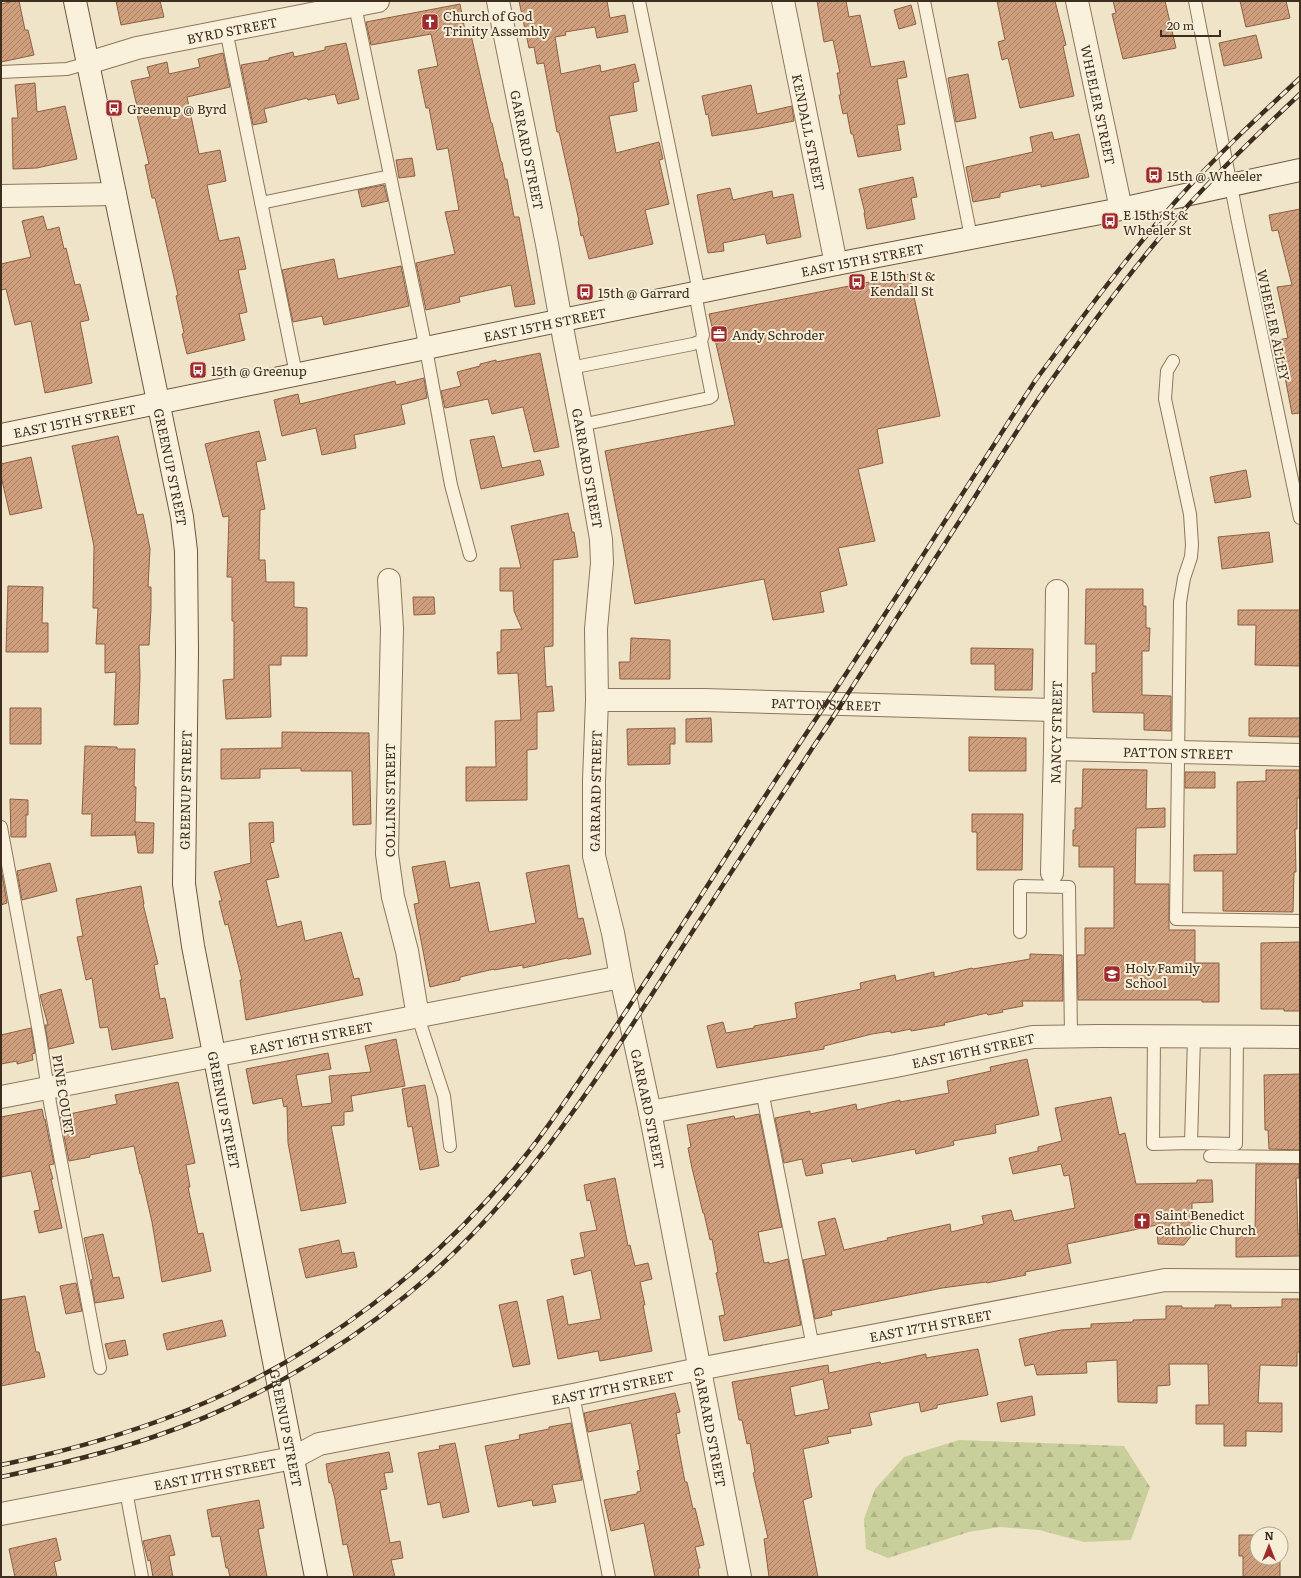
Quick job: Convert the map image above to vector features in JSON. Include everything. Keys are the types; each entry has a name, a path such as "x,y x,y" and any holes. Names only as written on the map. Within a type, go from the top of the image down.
{"street":[{"name":"GREENUP STREET","path":"75,1 182,517 186,551 187,652 184,884 193,946 316,1577"},
{"name":"BYRD STREET","path":"88,63 137,48 354,3 378,1"},
{"name":"GARRARD STREET","path":"498,1 546,236 560,320 601,539 602,563 596,629 597,700 594,780 594,856 613,933 650,1112 740,1577"},
{"name":"KENDALL STREET","path":"783,1 836,264"},
{"name":"WHEELER STREET","path":"1077,1 1121,209"},
{"name":"EAST 15TH STREET","path":"1,435 158,404 296,374 426,349 697,292 971,237 1121,209 1300,170"},
{"path":"1,196 115,194"},
{"name":"COLLINS STREET","path":"389,580 392,628 387,854 393,897 407,951 418,1017"},
{"name":"NANCY STREET","path":"1052,873 1057,591"},
{"name":"PATTON STREET","path":"597,700 704,700 1055,710"},
{"name":"PATTON STREET","path":"1055,749 1300,755"},
{"name":"EAST 16TH STREET","path":"1,1097 621,977"},
{"name":"EAST 16TH STREET","path":"650,1112 896,1066 1033,1037 1154,1036 1194,1038 1300,1038"},
{"name":"EAST 17TH STREET","path":"1,1514 293,1458 319,1444 699,1369 1165,1280 1300,1281"}],"lane":[{"path":"581,426 710,398 712,396 701,341 703,335 697,292 639,1"},
{"path":"924,1 971,237"},
{"name":"WHEELER ALLEY","path":"1195,1 1231,186 1300,518"},
{"path":"354,3 426,349 451,485 470,555"},
{"path":"226,30 296,374"},
{"path":"1,72 68,69 88,63"},
{"path":"261,203 390,176"},
{"path":"570,368 693,344 701,341"},
{"path":"1173,361 1167,371 1165,399 1190,514 1192,545 1191,557 1184,578 1180,602 1176,919 1300,921"},
{"name":"PINE COURT","path":"1,827 40,1038 51,1111 100,1368"},
{"path":"1020,932 1020,886 1069,887 1071,1036"},
{"path":"418,1017 444,1096 450,1146"},
{"path":"1154,1036 1153,1144 1236,1144 1237,1038"},
{"path":"1191,1144 1194,1038"},
{"path":"762,1091 813,1347"},
{"path":"1210,1156 1300,1157"},
{"path":"573,1395 609,1577"},
{"path":"126,1491 142,1577"}],"green space":[{"path":"959,1440 1124,1446 1150,1487 1131,1540 1084,1542 1039,1530 1000,1527 969,1532 888,1558 866,1549 864,1519 875,1489 904,1457"}],"building":[{"path":"19,1 25,30 28,30 34,55 1,62 1,4"},
{"path":"116,1 160,1 164,17 121,25"},
{"path":"519,1 607,1 610,18 625,15 628,32 597,38 595,27 565,32 566,35 555,37 561,74 600,65 601,72 635,64 639,81 633,83 637,111 609,116 616,153 659,142 663,159 659,160 669,204 645,210 653,244 589,259 583,235 581,236 559,132 557,132 544,63 537,64 534,47 529,48"},
{"path":"817,1 846,1 849,17 860,15 871,67 904,61 907,77 897,79 905,124 897,125 901,150 858,157 853,134 851,134 847,113 843,114 839,95 841,95 837,73 840,73 833,40 824,42"},
{"path":"997,1 1055,1 1066,45 1063,46 1074,96 1020,108 1008,58 1002,60 998,42 1005,40"},
{"path":"1113,1 1165,1 1176,48 1123,59 1112,14 1116,13"},
{"path":"1240,1 1286,1 1290,18 1246,27"},
{"path":"460,4 466,36 471,35 505,179 507,179 514,217 519,217 535,304 515,307 511,285 459,297 460,302 426,310 416,263 455,254 445,212 459,210 448,148 437,150 429,108 426,108 418,70 438,66 431,34 371,45 366,22"},
{"path":"911,5 916,24 899,29 894,10"},
{"path":"1256,35 1262,58 1224,66 1219,43"},
{"path":"346,43 359,99 338,104 335,94 308,100 307,98 264,109 267,122 253,125 241,65 269,60 269,58 293,52 294,57 325,50 325,47"},
{"path":"223,53 230,87 187,97 199,154 220,150 226,181 207,185 219,241 239,237 246,269 238,270 247,312 239,314 245,340 187,354 176,296 178,295 155,198 152,198 145,165 149,164 135,106 137,106 131,81 150,77 147,67 167,62 169,74 200,67 198,59"},
{"path":"968,74 976,118 956,122 948,78"},
{"path":"35,83 37,112 65,106 77,159 37,168 13,169 12,118 18,118 15,85"},
{"path":"751,85 757,114 792,106 794,121 712,136 708,114 706,115 702,96"},
{"path":"1052,132 1054,140 1079,134 1089,177 1041,187 1041,184 1000,193 1000,197 973,202 966,167 1033,152 1030,137"},
{"path":"412,158 415,176 399,178 396,160"},
{"path":"913,177 917,197 911,198 915,219 867,229 859,189"},
{"path":"384,185 388,201 362,207 358,190"},
{"path":"730,188 733,200 772,191 773,198 793,194 801,237 767,244 765,234 723,243 724,251 708,253 697,195"},
{"path":"1300,209 1300,413 1292,414 1278,340 1288,338 1277,287 1292,285 1278,230 1272,231 1269,215"},
{"path":"43,216 47,230 59,227 75,285 80,284 89,320 80,322 92,383 45,393 31,321 15,325 6,289 1,290 1,264 31,257 22,221"},
{"path":"334,259 338,279 401,266 409,306 324,325 322,316 293,322 282,270"},
{"path":"909,274 940,416 877,429 883,463 858,469 875,541 838,548 847,585 820,592 824,612 773,620 764,579 635,604 605,451 735,425 709,314"},
{"path":"540,353 559,447 534,452 523,407 492,414 488,399 445,408 441,391 461,386 457,372 496,360 496,362"},
{"path":"424,378 427,398 401,405 405,424 354,435 356,448 322,455 316,428 282,436 274,400 298,394 300,404 395,381 396,385"},
{"path":"259,431 266,460 256,462 265,509 260,510 259,560 265,560 266,582 294,582 294,607 307,608 307,656 281,656 281,665 269,665 271,717 226,719 223,680 234,679 232,577 227,577 229,516 223,517 205,444"},
{"path":"118,436 137,515 143,514 150,549 148,587 151,587 151,608 149,645 139,645 140,676 138,724 114,725 116,672 105,673 105,644 96,644 98,608 93,608 94,546 72,446"},
{"path":"494,436 502,468 540,460 544,475 481,489 470,440"},
{"path":"31,457 42,508 10,515 1,476 1,464"},
{"path":"1246,470 1251,497 1215,503 1210,477"},
{"path":"568,513 572,532 574,532 578,557 553,560 553,646 544,647 546,687 552,686 554,711 537,712 537,749 527,750 527,800 466,801 466,767 496,767 495,721 521,720 518,673 498,674 497,652 501,652 501,630 522,629 514,611 513,591 500,591 500,568 521,568 511,526"},
{"path":"1269,532 1273,562 1222,569 1218,537"},
{"path":"8,586 43,587 42,623 48,623 48,652 6,652"},
{"path":"1086,589 1143,589 1143,606 1146,606 1146,628 1150,628 1149,651 1142,651 1142,695 1171,696 1171,731 1144,730 1144,713 1093,712 1092,673 1096,673 1096,644 1085,644"},
{"path":"413,597 434,597 435,614 414,615"},
{"path":"1238,610 1300,610 1300,666 1255,665 1256,625 1238,625"},
{"path":"631,638 670,640 670,679 620,679 619,662 630,662"},
{"path":"971,648 1033,649 1032,690 995,690 995,664 971,664"},
{"path":"10,708 41,708 41,744 10,744"},
{"path":"711,718 712,742 686,742 686,719"},
{"path":"1249,718 1300,718 1300,737 1249,736"},
{"path":"675,728 675,744 670,744 670,764 628,765 627,729"},
{"path":"282,732 369,733 371,824 353,825 352,771 301,771 301,768 260,769 260,778 221,779 221,749 282,748"},
{"path":"969,737 1026,738 1026,771 969,771"},
{"path":"85,746 135,749 135,822 154,823 153,853 138,853 135,831 135,835 91,836 92,814 82,814"},
{"path":"1083,769 1147,770 1146,809 1165,808 1165,827 1136,828 1135,884 1169,884 1169,930 1195,930 1195,963 1219,963 1219,1002 1202,1002 1202,1000 1078,1000 1077,955 1085,955 1085,928 1114,928 1114,867 1079,867 1079,846 1073,846 1075,808 1082,808"},
{"path":"1266,770 1300,770 1300,798 1297,798 1297,829 1295,829 1296,872 1294,872 1293,912 1223,911 1223,871 1194,871 1194,855 1237,854 1237,782 1266,781"},
{"path":"1185,772 1215,772 1215,788 1185,788"},
{"path":"10,799 28,800 26,837 11,837"},
{"path":"972,814 1023,814 1022,870 977,870 977,832 972,832"},
{"path":"273,822 274,842 270,843 279,877 266,880 277,927 301,921 305,941 341,932 354,979 359,978 363,995 246,1020 240,980 242,980 228,924 225,925 219,901 222,901 214,872 251,863 249,823"},
{"path":"445,861 450,888 479,882 489,932 536,923 526,873 569,865 578,919 583,918 591,954 523,968 523,965 494,969 460,977 460,980 430,987 414,904 419,903 412,867"},
{"path":"50,863 57,891 22,900 17,871"},
{"path":"2,874 7,903 1,905 1,875"},
{"path":"141,886 143,904 158,964 154,965 160,999 165,998 173,1038 112,1050 108,1027 100,1028 92,978 86,980 77,937 83,936 76,899"},
{"path":"1300,942 1300,1011 1261,1009 1261,943"},
{"path":"1030,954 1062,955 1063,1001 1022,1001 1023,1006 1002,1010 1003,1012 988,1015 987,1013 944,1023 945,1025 911,1031 911,1029 891,1033 891,1031 872,1034 824,1046 824,1049 717,1068 707,1026 723,1022 726,1033 754,1028 754,1026 797,1018 795,1003 861,989 860,983 895,975 896,981 934,972 934,977 972,968 1030,959"},
{"path":"61,989 74,1043 49,1049 45,1025 48,1025 40,995"},
{"path":"31,1028 35,1053 32,1054 33,1060 17,1064 17,1061 1,1064 1,1035"},
{"path":"396,1039 405,1086 351,1096 353,1111 344,1112 344,1125 331,1126 346,1203 301,1211 288,1143 287,1106 284,1107 282,1098 253,1104 246,1069 328,1053 331,1069 296,1075 302,1107 332,1103 329,1076 371,1072 365,1046"},
{"path":"1027,1059 1039,1115 995,1125 996,1133 953,1141 954,1145 916,1154 915,1149 852,1162 851,1158 821,1164 823,1173 806,1176 802,1159 784,1163 775,1118 810,1111 810,1114 856,1104 857,1110 900,1100 900,1102 949,1093 947,1081 991,1071 990,1067"},
{"path":"1300,1074 1300,1150 1269,1149 1268,1130 1265,1130 1264,1075"},
{"path":"178,1082 195,1163 186,1165 190,1187 188,1187 198,1234 203,1233 211,1271 162,1282 152,1222 134,1146 69,1161 60,1116 117,1104 115,1095"},
{"path":"425,1085 439,1166 420,1170 412,1126 408,1127 402,1089"},
{"path":"1111,1097 1119,1135 1125,1133 1136,1184 1197,1183 1197,1180 1212,1180 1213,1202 1192,1203 1192,1235 1184,1245 1158,1244 1157,1225 1067,1244 1071,1263 1025,1272 1026,1275 987,1283 942,1288 831,1311 832,1315 815,1319 803,1260 826,1255 818,1222 835,1218 844,1250 888,1240 887,1238 950,1224 951,1232 984,1224 982,1216 1011,1210 1014,1221 1075,1208 1069,1175 1064,1176 1061,1164 1013,1174 1009,1158 1038,1151 1038,1147 1062,1141 1055,1108"},
{"path":"42,1109 54,1164 49,1165 53,1179 51,1179 62,1228 39,1233 34,1211 40,1210 31,1171 1,1177 1,1117"},
{"path":"759,1114 782,1227 758,1232 764,1263 769,1262 769,1264 788,1259 801,1325 724,1341 719,1316 725,1315 716,1273 718,1272 712,1239 710,1240 692,1168 688,1148 691,1147 687,1125 734,1116 735,1119"},
{"path":"1256,1164 1299,1164 1299,1178 1296,1178 1300,1256 1236,1257 1236,1234 1255,1234"},
{"path":"615,1178 628,1246 630,1245 635,1266 648,1263 652,1279 640,1282 652,1351 600,1361 598,1351 558,1359 547,1300 563,1296 568,1325 601,1319 591,1270 574,1275 571,1260 585,1257 580,1233 597,1230 590,1200 587,1201 584,1185"},
{"path":"103,1234 113,1278 119,1277 124,1298 95,1303 91,1280 93,1279 84,1238"},
{"path":"339,1240 342,1254 354,1252 357,1267 306,1278 299,1249"},
{"path":"76,1283 82,1311 66,1314 60,1286"},
{"path":"25,1296 36,1352 39,1352 45,1377 1,1386 1,1300"},
{"path":"1282,1299 1300,1299 1300,1352 1297,1352 1297,1366 1260,1365 1258,1403 1282,1403 1282,1432 1246,1431 1246,1446 1224,1446 1224,1424 1196,1424 1196,1405 1209,1405 1208,1364 1169,1364 1170,1385 1157,1386 1157,1403 1118,1402 1117,1360 1086,1362 1087,1373 1037,1375 1034,1364 1025,1366 1019,1339 1061,1330 1091,1328 1091,1324 1166,1319 1166,1306 1182,1306 1182,1308 1215,1308 1215,1305 1231,1305 1231,1308 1282,1307"},
{"path":"517,1301 530,1364 513,1367 499,1305"},
{"path":"222,1320 226,1336 167,1350 163,1334"},
{"path":"125,1340 128,1355 109,1359 105,1344"},
{"path":"978,1349 988,1395 937,1405 937,1408 921,1412 919,1402 869,1413 872,1425 850,1429 851,1433 827,1437 829,1443 803,1449 812,1497 803,1500 818,1577 769,1577 764,1539 768,1538 753,1473 755,1472 750,1443 747,1444 742,1420 739,1420 732,1382 828,1365 829,1373 926,1354 926,1358","holes":["823,1379 829,1409 795,1416 790,1387"]},
{"path":"675,1393 680,1412 676,1413 680,1433 676,1434 685,1482 687,1482 693,1509 695,1508 704,1545 695,1547 700,1568 698,1568 699,1577 655,1577 644,1523 611,1531 604,1500 637,1494 637,1492 641,1491 637,1471 640,1470 631,1423 588,1432 584,1413"},
{"path":"1032,1396 1035,1415 1001,1422 997,1403"},
{"path":"571,1423 582,1480 552,1485 556,1502 533,1506 532,1500 498,1507 485,1446 520,1439 519,1435"},
{"path":"455,1443 469,1512 443,1518 440,1502 428,1505 418,1453 440,1449 439,1446"},
{"path":"389,1452 393,1472 384,1473 387,1489 380,1490 390,1543 400,1541 403,1558 391,1560 395,1577 354,1577 347,1544 343,1545 335,1499 331,1483 329,1483 326,1464"},
{"path":"259,1500 264,1528 258,1529 267,1577 230,1577 228,1568 226,1568 220,1536 212,1537 207,1510"},
{"path":"170,1535 175,1555 169,1556 173,1577 153,1577 150,1560 148,1561 143,1541"},
{"path":"1239,1535 1249,1535 1249,1566 1280,1566 1280,1577 1243,1577 1243,1556 1239,1556"},
{"path":"56,1538 61,1560 54,1562 57,1577 15,1577 9,1549"}],"railway":[{"path":"1,1465 81,1446 133,1430 209,1401 252,1381 294,1358 373,1304 446,1242 479,1209 534,1144 634,1000 1035,381 1121,268 1175,202 1220,154 1300,78"},
{"path":"1,1477 77,1459 153,1437 221,1410 287,1377 349,1338 408,1294 453,1254 494,1211 533,1165 604,1068 837,712 1020,427 1067,358 1126,280 1173,222 1226,166 1300,94"}],"place":[{"name":"Church of God Trinity Assembly","path":"430,22"},
{"name":"Greenup @ Byrd","path":"114,108"},
{"name":"15th @ Wheeler","path":"1154,175"},
{"name":"E 15th St & Wheeler St","path":"1110,221"},
{"name":"E 15th St & Kendall St","path":"857,282"},
{"name":"15th @ Garrard","path":"585,292"},
{"name":"Andy Schroder","path":"719,334"},
{"name":"15th @ Greenup","path":"198,370"},
{"name":"Holy Family School","path":"1112,974"},
{"name":"Saint Benedict Catholic Church","path":"1142,1221"}]}
